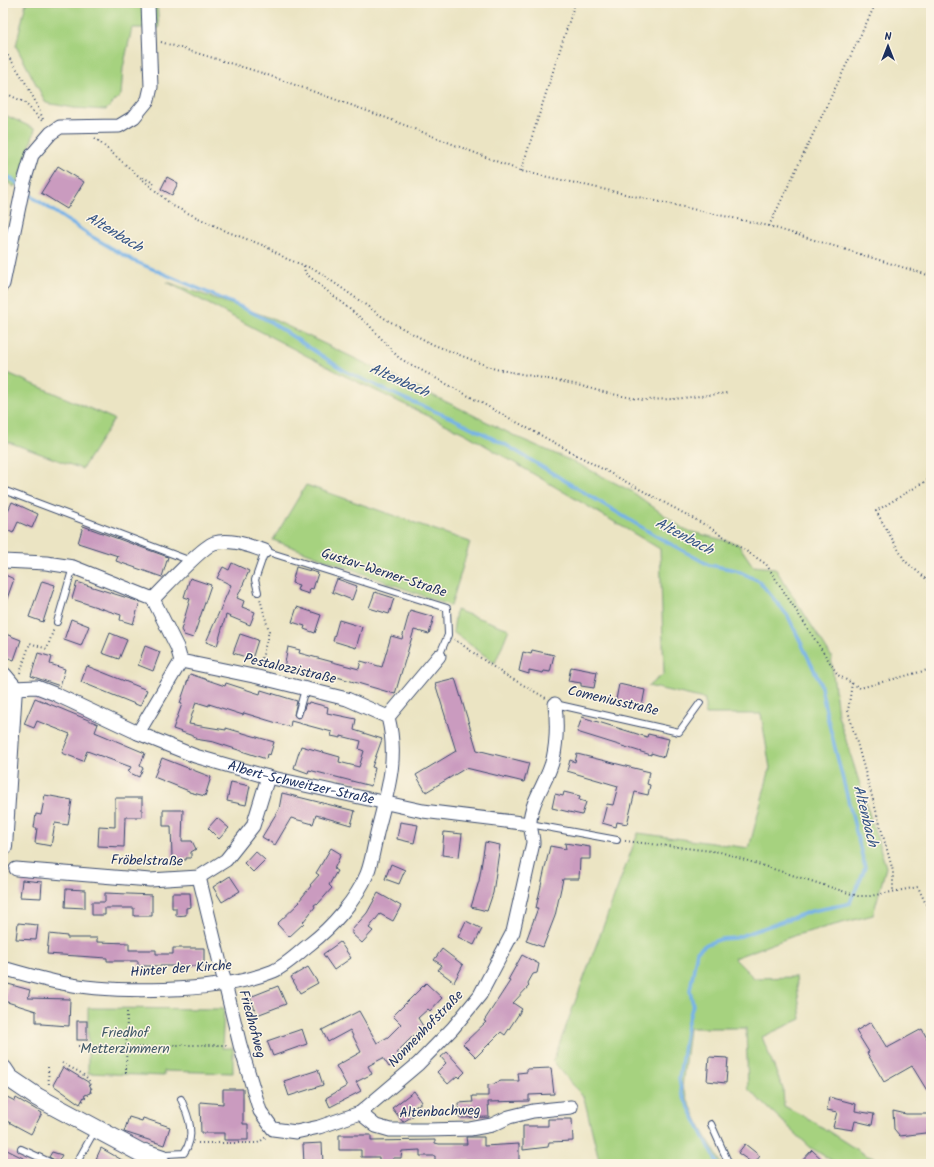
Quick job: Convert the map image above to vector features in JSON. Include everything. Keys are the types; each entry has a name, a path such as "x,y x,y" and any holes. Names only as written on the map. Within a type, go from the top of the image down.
{"main road":[{"path":"3,847 5,781 12,680"},
{"path":"3,1069 9,1078 37,1097 162,1164"}],"street":[{"path":"3,284 24,182 32,155 48,128 118,126 134,117 148,100 151,87 148,3"},
{"name":"Gustav-Werner-Straße","path":"153,599 213,543 233,542 265,551"},
{"path":"3,560 14,562 46,563 73,567 153,599 177,647 181,661 138,733"},
{"path":"384,803 393,763 393,737 388,718 439,656"},
{"name":"Pestalozzistraße","path":"181,661 258,677 346,699 388,718"},
{"name":"Albert-Schweitzer-Straße","path":"12,680 55,694 138,733 195,756 268,777 423,812 530,824"},
{"name":"Comeniusstraße","path":"530,824 532,812 553,760 557,727 555,704"},
{"name":"Fröbelstraße","path":"16,869 150,880 199,877 226,860 253,826 268,777"},
{"name":"Hinter der Kirche","path":"3,968 57,982 110,989 170,989 224,985 273,972 325,933 348,906 367,874 384,803"},
{"name":"Nonnenhofstraße","path":"273,1129 296,1132 319,1127 360,1113 418,1064 453,1028 480,995 513,932 533,844 533,834 530,824"},
{"name":"Friedhofweg","path":"199,877 224,985 240,1045 260,1111 273,1129"},
{"name":"Altenbachweg","path":"360,1113 376,1126 390,1130 470,1129 492,1125 509,1117 533,1111 571,1107"}],"lane":[{"path":"3,490 192,561"},
{"path":"258,592 256,580 265,551"},
{"name":"Gustav-Werner-Straße","path":"265,551 447,608 448,635 439,656"},
{"path":"56,622 73,567"},
{"path":"298,714 305,688"},
{"name":"Comeniusstraße","path":"555,704 679,732 700,703"},
{"name":"Albert-Schweitzer-Straße","path":"530,824 617,840"},
{"path":"130,1147 139,1144 167,1154 184,1153 190,1144 188,1116 181,1099"},
{"path":"711,1124 729,1164"},
{"path":"76,1164 95,1129"},
{"path":"21,1149 54,1164"}],"path":[{"path":"521,171 575,3"},
{"path":"769,226 876,3"},
{"path":"150,42 164,42 262,73 384,117 521,171 769,226 931,276"},
{"path":"3,49 17,68 36,101 48,128"},
{"path":"3,92 24,102 48,128"},
{"path":"83,126 116,157 140,176 173,206 228,232 265,246 287,259 316,270 387,320 432,344 495,370 574,384 607,393 643,400 674,399 726,393"},
{"path":"140,176 155,184"},
{"path":"304,266 305,273 368,324 399,358 709,526 766,564 838,675 860,688 931,669"},
{"path":"931,478 876,511 905,561 931,584"},
{"path":"258,592 269,631 258,677"},
{"path":"12,680 30,643 47,650 53,631"},
{"path":"448,635 502,673 555,704"},
{"path":"852,683 848,711 893,871 893,892"},
{"path":"617,840 720,852 858,896 870,896 918,887 931,915"},
{"path":"126,1072 127,1012"},
{"path":"78,1046 165,1048 173,1045 240,1045"},
{"path":"62,1063 88,1078 92,1083 90,1094 86,1096 80,1106 76,1104"},
{"path":"48,1067 49,1087"},
{"path":"190,1144 258,1143 273,1129"}],"green space":[{"path":"26,3 157,3 159,28 132,28 123,68 121,95 106,110 74,108 46,103 16,46"},
{"path":"3,114 35,129 21,176 14,187 3,179"},
{"path":"167,282 268,317 517,437 576,463 631,491 685,530 738,544 753,566 775,568 831,656 838,715 886,867 873,915 796,935 734,958 754,978 796,977 801,1019 762,1037 783,1089 784,1106 811,1120 865,1155 892,1164 837,1164 810,1147 748,1089 746,1028 689,1028 682,1087 699,1124 722,1164 600,1164 584,1098 553,1061 638,833 749,848 770,768 761,714 705,714 705,699 648,686 664,674 660,549 466,434 343,375"},
{"path":"3,371 114,419 82,469 3,440"},
{"path":"306,485 470,542 451,606 273,540"},
{"path":"456,610 509,629 495,663 453,632"},
{"name":"Friedhof Metterzimmern","path":"88,1008 224,1009 222,1048 233,1048 233,1073 164,1071 164,1076 88,1073"}],"building":[{"path":"58,166 84,182 67,209 41,193"},
{"path":"167,177 178,183 172,195 161,189"},
{"path":"12,502 38,514 32,528 18,522 13,533 3,528 3,522"},
{"path":"83,526 168,557 162,577 116,561 118,556 78,543"},
{"path":"232,563 249,571 237,598 244,601 242,607 255,612 250,625 226,615 217,646 206,642 231,585 217,578 223,567 229,570"},
{"path":"296,567 318,573 313,589 310,588 309,594 297,590 299,585 292,583"},
{"path":"3,574 14,579 4,607 3,607"},
{"path":"190,578 211,585 193,638 184,635 181,630 190,599 184,597"},
{"path":"337,579 357,586 352,600 332,592"},
{"path":"42,581 55,585 43,622 29,617"},
{"path":"77,582 140,602 133,624 120,620 121,615 72,599"},
{"path":"375,592 394,598 389,614 369,608"},
{"path":"297,607 321,615 315,633 304,629 305,626 292,622"},
{"path":"410,610 434,617 429,634 414,630 395,694 327,674 326,679 284,668 288,647 300,650 299,653 359,669 361,661 382,667 391,636 402,639"},
{"path":"71,619 89,626 81,646 64,640"},
{"path":"339,620 362,627 356,648 333,641"},
{"path":"3,633 21,640 14,660 3,656"},
{"path":"110,633 127,640 119,659 102,653"},
{"path":"240,634 258,640 252,659 233,653"},
{"path":"145,646 160,652 153,671 138,665"},
{"path":"532,650 554,655 550,672 544,671 543,673 529,670 529,674 519,671 523,652 531,654"},
{"path":"38,653 52,657 50,664 65,669 60,686 31,676"},
{"path":"87,666 147,690 140,706 81,682"},
{"path":"571,667 597,672 594,688 581,686 581,683 568,681"},
{"path":"190,674 225,686 226,683 260,694 261,690 297,701 294,715 297,718 301,717 306,703 308,704 309,702 328,707 327,713 356,719 354,730 382,739 372,767 375,768 371,786 309,770 308,773 294,768 301,746 340,757 339,762 359,767 364,751 359,749 361,741 341,736 341,738 331,736 332,732 291,721 290,727 244,713 243,715 209,704 209,706 196,702 189,724 226,730 226,728 274,742 270,755 267,754 266,759 214,742 195,739 196,737 173,729 182,704 180,703"},
{"path":"455,678 477,750 529,763 524,782 466,768 426,792 416,775 456,751 435,683"},
{"path":"619,684 645,690 642,706 624,702 624,707 615,705"},
{"path":"35,698 98,724 95,732 145,753 140,766 143,768 139,777 128,772 131,767 87,751 83,761 62,753 70,734 37,721 34,728 24,724"},
{"path":"582,717 647,737 648,734 669,739 664,757 651,753 651,755 577,732"},
{"path":"577,754 650,772 647,784 650,785 648,795 635,792 627,824 617,822 616,827 602,823 607,804 613,805 618,786 567,771 570,760 575,762"},
{"path":"162,758 211,777 205,796 189,792 154,777"},
{"path":"231,782 250,786 246,805 227,801"},
{"path":"564,792 580,796 579,800 586,802 582,815 552,808 555,794 563,796"},
{"path":"282,793 355,811 351,825 316,815 313,824 291,818 275,845 262,837 279,809"},
{"path":"45,795 72,800 68,825 55,823 51,846 35,843 37,828 34,828 36,814 41,815"},
{"path":"115,798 142,798 142,817 125,817 124,847 98,846 99,826 115,827"},
{"path":"163,810 183,810 182,841 192,841 196,849 191,852 191,858 186,858 186,860 177,860 177,857 172,857 171,826 163,826"},
{"path":"217,818 229,828 219,839 208,828"},
{"path":"400,822 418,825 414,843 397,839"},
{"path":"444,832 462,834 459,857 442,855"},
{"path":"485,842 500,845 493,893 487,911 471,907 479,881"},
{"path":"565,843 590,847 590,859 580,859 579,879 563,879 555,916 543,947 526,941 538,908 536,908 550,846 566,849"},
{"path":"331,848 341,854 334,869 337,871 329,885 332,888 318,904 317,903 314,905 315,907 303,922 304,923 289,937 277,924 300,902 299,901 311,886 310,885 319,875 316,873"},
{"path":"255,851 265,860 253,872 244,863"},
{"path":"391,864 405,870 399,884 385,879"},
{"path":"230,876 240,891 222,902 213,887"},
{"path":"22,880 42,882 41,898 20,897"},
{"path":"66,889 85,890 85,908 65,907"},
{"path":"105,893 152,895 152,916 134,916 134,908 105,908 105,915 92,915 92,902 105,902"},
{"path":"172,893 190,893 191,907 186,908 186,915 176,916 176,908 172,908"},
{"path":"378,893 401,906 393,921 380,914 369,928 373,931 362,943 352,934 352,930 367,913"},
{"path":"466,921 482,929 474,945 458,937"},
{"path":"18,923 38,925 36,940 16,939"},
{"path":"49,934 67,936 67,938 97,938 97,942 129,943 129,950 156,950 156,954 173,954 173,948 204,948 204,966 138,966 138,961 107,961 107,958 47,954"},
{"path":"340,942 351,958 334,970 323,954"},
{"path":"442,949 463,965 454,982 438,970 442,965 434,960"},
{"path":"522,955 539,964 537,973 533,974 528,983 529,986 513,1003 522,1009 505,1035 501,1032 476,1057 463,1044 486,1022 484,1021 510,981 508,980"},
{"path":"308,967 318,983 300,993 291,977"},
{"path":"426,983 442,998 430,1011 428,1009 418,1018 423,1026 397,1052 402,1060 389,1067 383,1058 368,1066 372,1074 356,1082 361,1091 330,1107 326,1098 347,1086 336,1066 361,1052 350,1030 328,1042 322,1030 359,1011 377,1043 388,1037 401,1024 393,1016"},
{"path":"8,984 30,990 28,998 70,999 69,1026 41,1024 41,1022 36,1022 36,1011 4,1001"},
{"path":"278,986 286,1004 257,1015 250,997"},
{"path":"77,1021 87,1021 87,1040 77,1040"},
{"path":"871,1022 887,1048 922,1029 931,1046 931,1097 912,1066 884,1082 867,1053 869,1052 856,1031"},
{"path":"302,1029 307,1044 273,1056 267,1041"},
{"path":"447,1052 465,1072 459,1078 457,1076 448,1084 437,1072 446,1063 441,1057"},
{"path":"709,1057 728,1058 726,1083 707,1081"},
{"path":"63,1067 88,1082 91,1088 90,1093 85,1095 80,1104 53,1085"},
{"path":"551,1068 554,1094 529,1095 529,1101 488,1102 489,1117 459,1118 458,1103 473,1102 472,1096 488,1096 488,1085 501,1081 519,1081 518,1073 527,1072 527,1069"},
{"path":"318,1070 323,1085 289,1096 284,1081"},
{"path":"223,1089 243,1089 243,1124 248,1124 248,1140 224,1140 224,1133 201,1133 200,1102 223,1104"},
{"path":"414,1091 422,1102 409,1111 413,1116 403,1122 392,1108"},
{"path":"3,1095 15,1101 16,1098 42,1113 31,1134 3,1119"},
{"path":"829,1097 856,1104 855,1111 874,1114 872,1125 855,1121 853,1130 833,1127 837,1112 827,1110"},
{"path":"893,1111 906,1114 931,1114 931,1125 928,1125 928,1131 925,1133 900,1136 894,1129"},
{"path":"129,1117 142,1121 143,1118 170,1127 164,1145 124,1132"},
{"path":"548,1119 572,1119 573,1141 549,1142 548,1147 523,1150 523,1126 548,1126"},
{"path":"339,1135 371,1135 371,1141 435,1140 435,1143 439,1144 467,1144 466,1137 484,1137 484,1146 519,1144 519,1163 469,1164 469,1160 435,1161 435,1156 420,1156 420,1150 402,1151 401,1158 393,1158 393,1163 379,1163 379,1157 361,1157 361,1150 339,1150"},
{"path":"322,1143 323,1164 304,1164 303,1144"},
{"path":"745,1144 760,1156 754,1164 738,1153"},
{"path":"3,1148 35,1164 3,1164"},
{"path":"101,1148 129,1164 106,1164 96,1159"},
{"path":"812,1150 827,1164 799,1164"},
{"path":"52,1152 62,1155 58,1162 49,1157"}],"waterway":[{"name":"Altenbach","path":"3,173 20,185"},
{"name":"Altenbach","path":"26,191 89,235 134,261 239,306 269,321 345,371 403,398 456,420 506,445 656,536 709,565 736,570 759,581 788,616 820,682 827,716 865,867 850,903 812,911 735,938 721,939 707,944 697,951 690,990 693,1005 687,1025 679,1079 682,1094 718,1164"}]}
